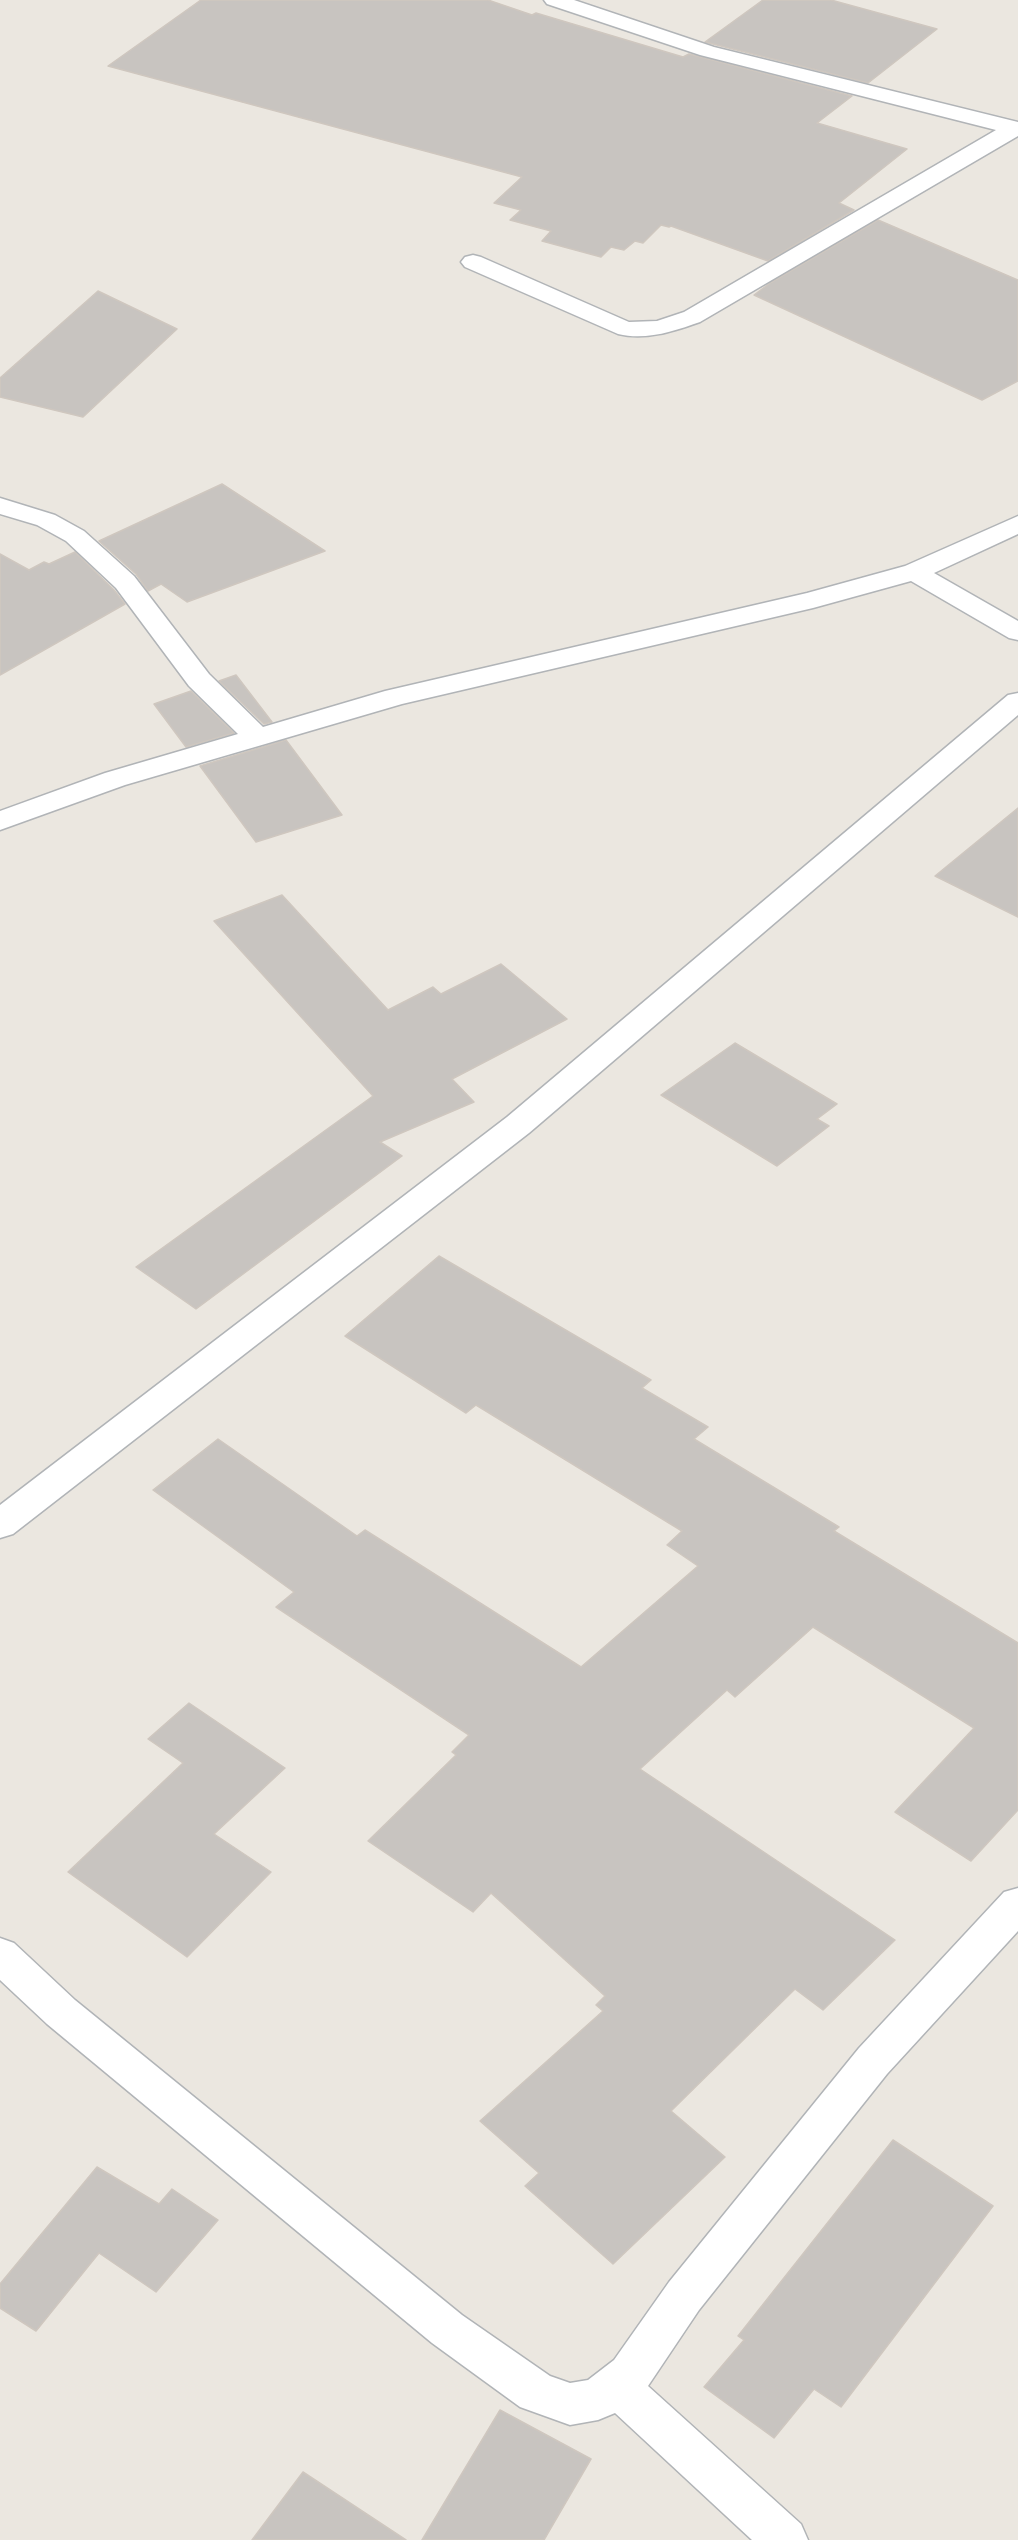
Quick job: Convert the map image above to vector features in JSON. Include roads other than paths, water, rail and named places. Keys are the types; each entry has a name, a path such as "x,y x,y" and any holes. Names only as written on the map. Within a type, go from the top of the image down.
{"street":[{"path":"554,0 707,51 1016,129"},
{"path":"472,262 626,329 659,328 692,317 1016,129"},
{"path":"0,506 46,520 75,536 125,582 199,680 256,736"},
{"path":"0,821 115,779 395,697 813,600 914,572 1018,524"},
{"path":"914,572 1018,632"},
{"path":"0,1524 518,1125 1018,701"},
{"path":"0,1955 61,2012 419,2306 536,2392 570,2404 598,2399 630,2374 684,2296 873,2061 1018,1904"},
{"path":"617,2386 785,2540"}]}
